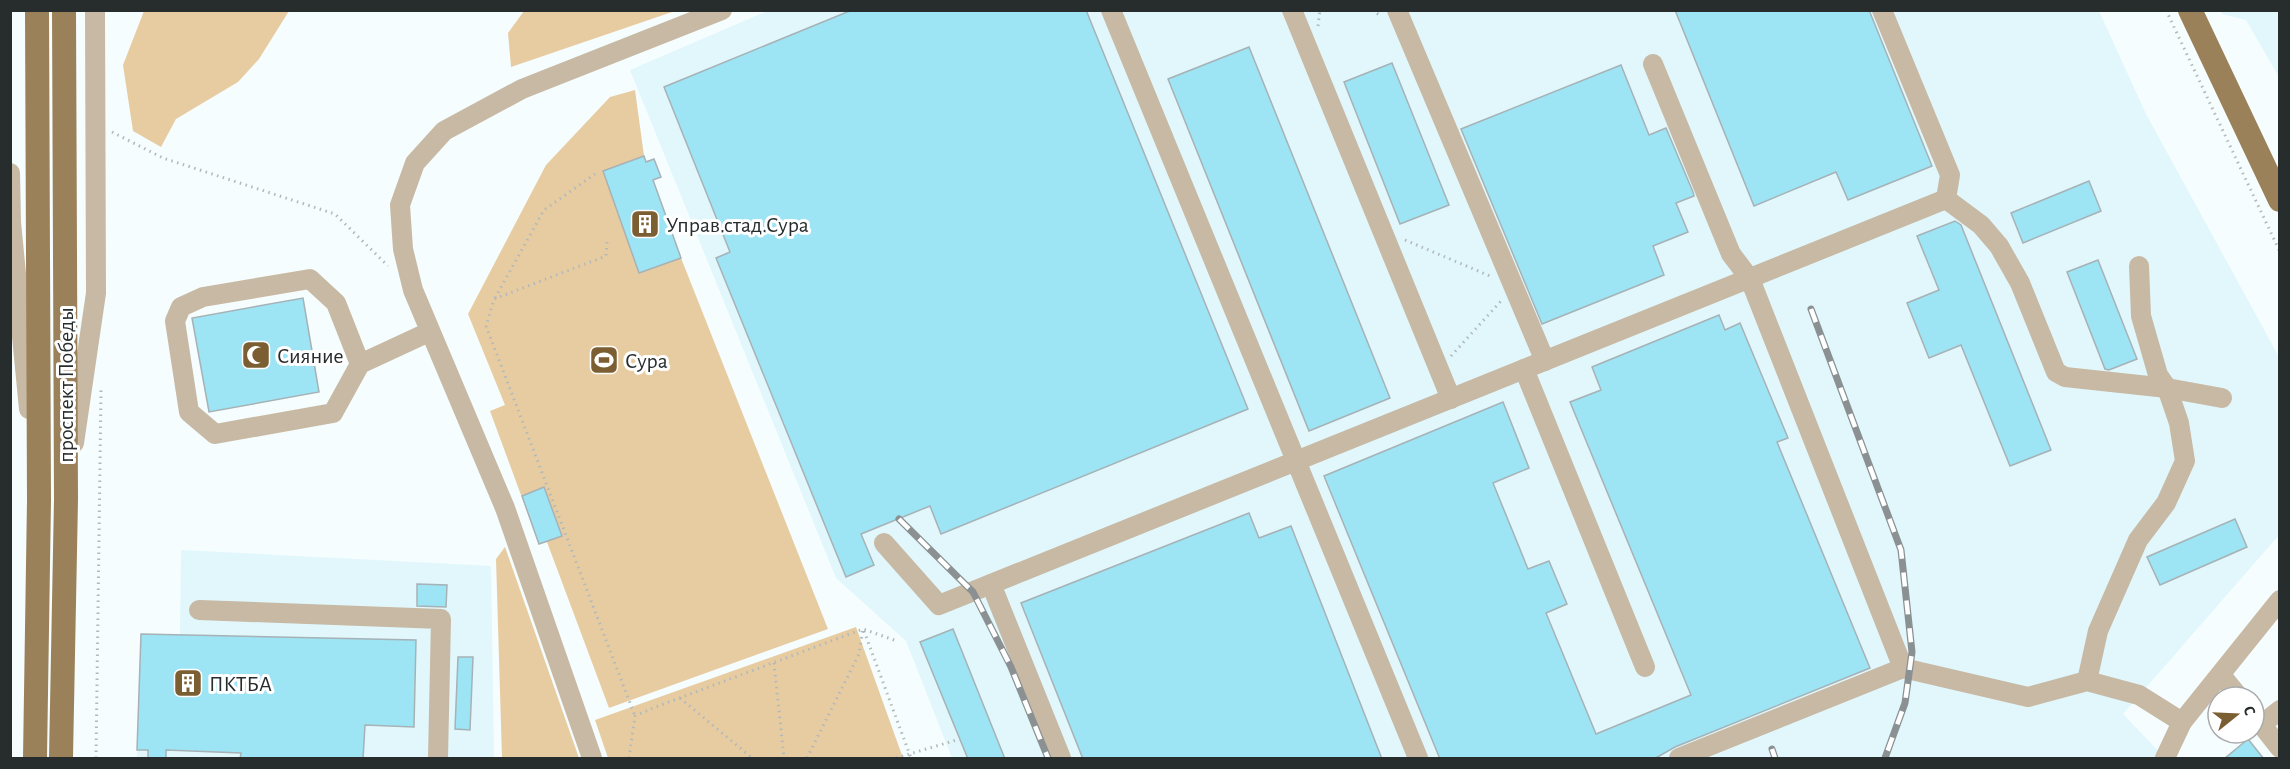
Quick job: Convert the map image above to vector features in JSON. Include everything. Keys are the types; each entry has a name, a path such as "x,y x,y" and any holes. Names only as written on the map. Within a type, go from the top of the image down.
{"main road":[{"path":"2190,10 2280,200"},
{"name":"проспект Победы","path":"35,759 39,500 37,20"},
{"name":"проспект Победы","path":"61,759 66,499 64,20"}],"street":[{"path":"66,499 96,293 95,10"},
{"path":"591,759 505,508 413,290 403,249 400,205 415,162 444,131 522,89 722,10"},
{"path":"1111,10 1418,759"},
{"path":"1292,10 1451,399"},
{"path":"1397,10 1545,361"},
{"path":"1882,10 1950,175 1946,199"},
{"path":"1653,64 1731,254 1750,279 1903,668"},
{"path":"10,173 11,222 39,500"},
{"path":"884,543 939,605 1946,199"},
{"path":"1946,199 1981,225 1999,246 2019,283 2056,372 2065,377 2167,388 2222,398"},
{"path":"2087,681 2103,621 2139,540 2166,503 2185,461 2179,423 2167,388 2158,375 2141,316 2139,266"},
{"path":"360,364 336,303 310,279 203,297 181,308 175,321 189,412 215,434 333,413 360,364 429,332"},
{"path":"1524,369 1645,667"},
{"path":"991,585 1061,759"},
{"path":"2165,759 2182,722 2280,600"},
{"path":"200,610 441,619 438,759"},
{"path":"1679,759 1903,668 2028,696 2087,681 2139,695 2182,722"},
{"path":"2222,675 2230,685"},
{"path":"2266,716 2280,710"},
{"path":"2266,730 2280,747"}],"path":[{"path":"2166,10 2280,252"},
{"path":"103,127 163,158 335,214 390,267"},
{"path":"595,174 544,210 494,299 486,326 635,716 629,759"},
{"path":"1381,230 1514,287 1438,370"},
{"path":"494,299 606,256 607,242"},
{"path":"96,759 100,554"},
{"path":"635,716 863,629 897,641"},
{"path":"863,629 910,757"},
{"path":"807,759 859,654 863,629"},
{"path":"774,663 784,759"},
{"path":"680,698 752,759"},
{"path":"896,759 910,757 960,739"}],"shaded area":[{"path":"144,10 289,11 259,59 238,82 176,119 161,147 133,131 123,65"},
{"path":"770,10 2099,11 2146,114 2279,357 2279,535 2123,714 2165,758 952,758 906,641 836,578 630,70"},
{"path":"524,11 675,11 511,67 508,33"},
{"path":"2221,11 2279,11 2279,77 2246,20 2222,14"},
{"name":"Сура","path":"635,90 644,156 646,161 654,159 661,177 653,180 681,258 828,629 609,708 547,542 539,544 490,411 505,405 468,314 546,165 610,97"},
{"path":"505,547 579,758 502,758 496,559"},
{"name":"ПКТБА","path":"181,550 491,566 494,758 137,758 141,634 180,635"},
{"path":"856,627 903,758 608,758 595,720"}],"building":[{"path":"852,10 1086,10 1248,409 941,534 930,506 861,534 874,565 846,577 716,258 730,252 664,87"},
{"path":"1675,10 1869,10 1932,166 1848,200 1836,172 1754,206"},
{"path":"1249,47 1390,398 1309,431 1168,79"},
{"path":"1392,63 1449,205 1400,224 1344,82"},
{"path":"1621,65 1649,135 1666,128 1693,192 1694,196 1676,203 1688,232 1653,246 1664,275 1542,324 1461,129"},
{"name":"Управ.стад.Сура","path":"644,156 646,162 654,159 661,177 653,180 681,258 639,273 603,171"},
{"path":"2089,181 2101,211 2023,243 2011,213"},
{"path":"1955,221 1961,225 2051,450 2010,466 1961,345 1929,358 1907,303 1939,290 1917,236"},
{"path":"2098,260 2137,359 2109,370 2105,369 2067,272"},
{"name":"Сияние","path":"303,298 319,392 209,412 192,318"},
{"path":"1719,315 1725,330 1740,323 1788,438 1777,442 1870,668 1675,747 1654,759 1440,759 1324,476 1503,402 1529,468 1493,483 1528,569 1549,561 1567,604 1546,613 1596,734 1691,695 1570,402 1601,390 1592,367"},
{"path":"544,487 562,536 539,544 522,496"},
{"path":"1249,513 1259,538 1291,526 1382,759 1083,759 1021,603"},
{"path":"2235,519 2247,547 2160,585 2147,557"},
{"path":"417,584 447,585 446,607 417,606"},
{"path":"953,629 1005,759 968,759 920,642"},
{"path":"141,634 416,640 414,727 365,725 363,759 240,759 241,753 166,750 166,759 148,759 148,750 137,750"},
{"path":"458,657 473,657 470,730 455,729"},
{"path":"2241,745 2253,745 2264,759 2224,759"}],"railway":[{"path":"1811,309 1901,550 1912,652 1905,703 1885,758"},
{"path":"899,519 973,592 1011,667 1048,758"},
{"path":"1772,749 1775,758"}],"place":[{"name":"Управ.стад.Сура","path":"645,224"},
{"name":"Сияние","path":"256,355"},
{"name":"Сура","path":"604,360"},
{"name":"ПКТБА","path":"188,683"}]}
